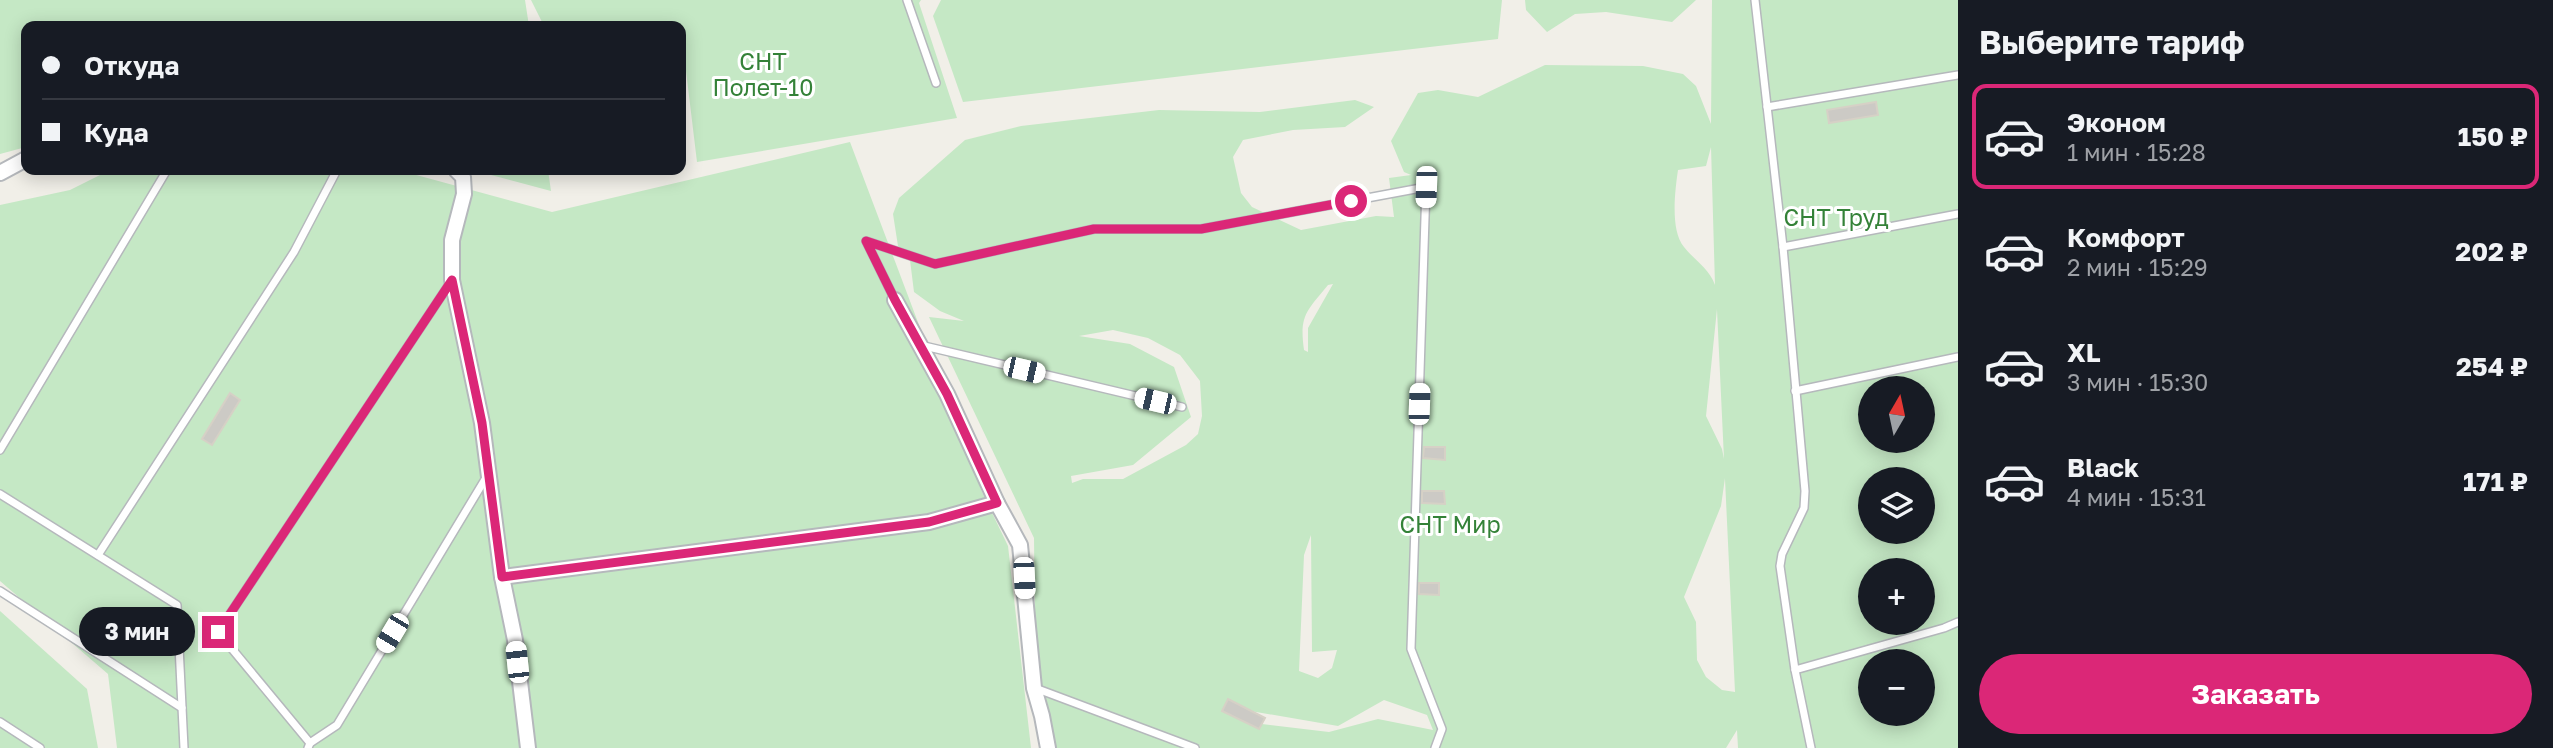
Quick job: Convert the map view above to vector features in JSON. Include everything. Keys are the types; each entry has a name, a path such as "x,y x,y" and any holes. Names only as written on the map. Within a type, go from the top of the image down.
{"street":[{"path":"0,173 21,162"},
{"path":"461,175 464,194 452,240 452,280 482,423 502,577 515,640 527,748"},
{"path":"895,300 947,394 997,503 1020,545 1034,688 1048,748"},
{"path":"502,577 929,522 997,503"}],"lane":[{"path":"907,0 936,83"},
{"path":"1755,0 1783,247 1805,491 1804,508 1782,554 1780,566 1795,670 1811,748"},
{"path":"1768,107 1958,75"},
{"path":"0,450 164,175"},
{"path":"97,555 294,252 334,175"},
{"path":"895,300 866,241 935,264 1094,229 1201,229 1426,187 1411,649 1442,729 1435,748"},
{"path":"1783,247 1958,214"},
{"path":"452,280 218,632 309,745 337,725 489,474"},
{"path":"920,345 1182,407"},
{"path":"1795,391 1958,357"},
{"path":"0,494 177,605 184,748"},
{"path":"0,591 182,708"},
{"path":"1795,670 1958,622"},
{"path":"1034,688 1195,748"},
{"path":"0,722 40,748"}],"green space":[{"path":"0,0 525,0 528,21 21,21 21,148 0,154"},
{"name":"СНТ Полет-10","path":"531,0 921,0 919,3 957,118 697,162 686,71 686,21 542,21"},
{"path":"941,0 1502,0 1498,39 963,102 933,16"},
{"path":"1525,0 1696,0 1672,22 1606,12 1575,14 1547,32 1526,10"},
{"path":"1712,0 1958,0 1958,748 1738,748 1737,730 1726,748 1050,748 1035,630 1034,538 929,317 964,321 940,311 914,292 910,260 898,246 893,214 899,198 965,140 1021,126 1159,110 1260,112 1355,100 1374,107 1345,127 1293,130 1243,140 1233,157 1241,193 1252,207 1301,230 1376,216 1394,217 1389,178 1411,175 1404,172 1391,141 1418,93 1438,90 1478,97 1545,65 1643,66 1683,74 1696,86 1711,124","holes":["1711,147 1715,285 1709,274 1684,247 1675,221 1678,170 1706,166","1333,284 1308,328 1308,352 1304,350 1303,338 1306,314 1328,285","1717,309 1724,459 1706,416","1113,330 1148,338 1180,355 1200,381 1202,416 1198,434 1186,445 1123,479 1083,479 1072,483 1071,476 1133,465 1191,417 1174,367 1130,344 1079,336","1725,478 1735,692 1722,690 1706,677 1697,660 1696,622 1684,597 1721,506","1311,535 1312,652 1337,650 1332,668 1318,678 1299,671 1304,555","1384,700 1427,715 1433,730 1378,719 1329,732 1254,723 1239,709 1338,726"]},
{"path":"850,142 982,492 1008,546 1031,748 117,748 108,674 0,581 0,205 70,190 100,175 416,175 552,212"},
{"path":"491,175 549,175 551,191"},
{"path":"0,611 87,689 98,748 0,748"}],"building":[{"path":"1876,102 1878,115 1829,123 1827,110"},
{"path":"230,393 240,400 212,445 202,439"},
{"path":"1424,447 1445,447 1445,460 1423,458"},
{"path":"1422,491 1444,491 1445,504 1422,503"},
{"path":"1419,583 1439,583 1439,595 1419,594"},
{"path":"1228,699 1265,718 1259,729 1222,711"}],"route":[{"path":"218,632 452,280 482,423 502,577 929,522 997,503 947,394 866,241 935,264 1094,229 1201,229 1351,201"}],"park label":[{"name":"СНТ Труд","path":"1836,217"},
{"name":"СНТ Мир","path":"1450,524"}]}
